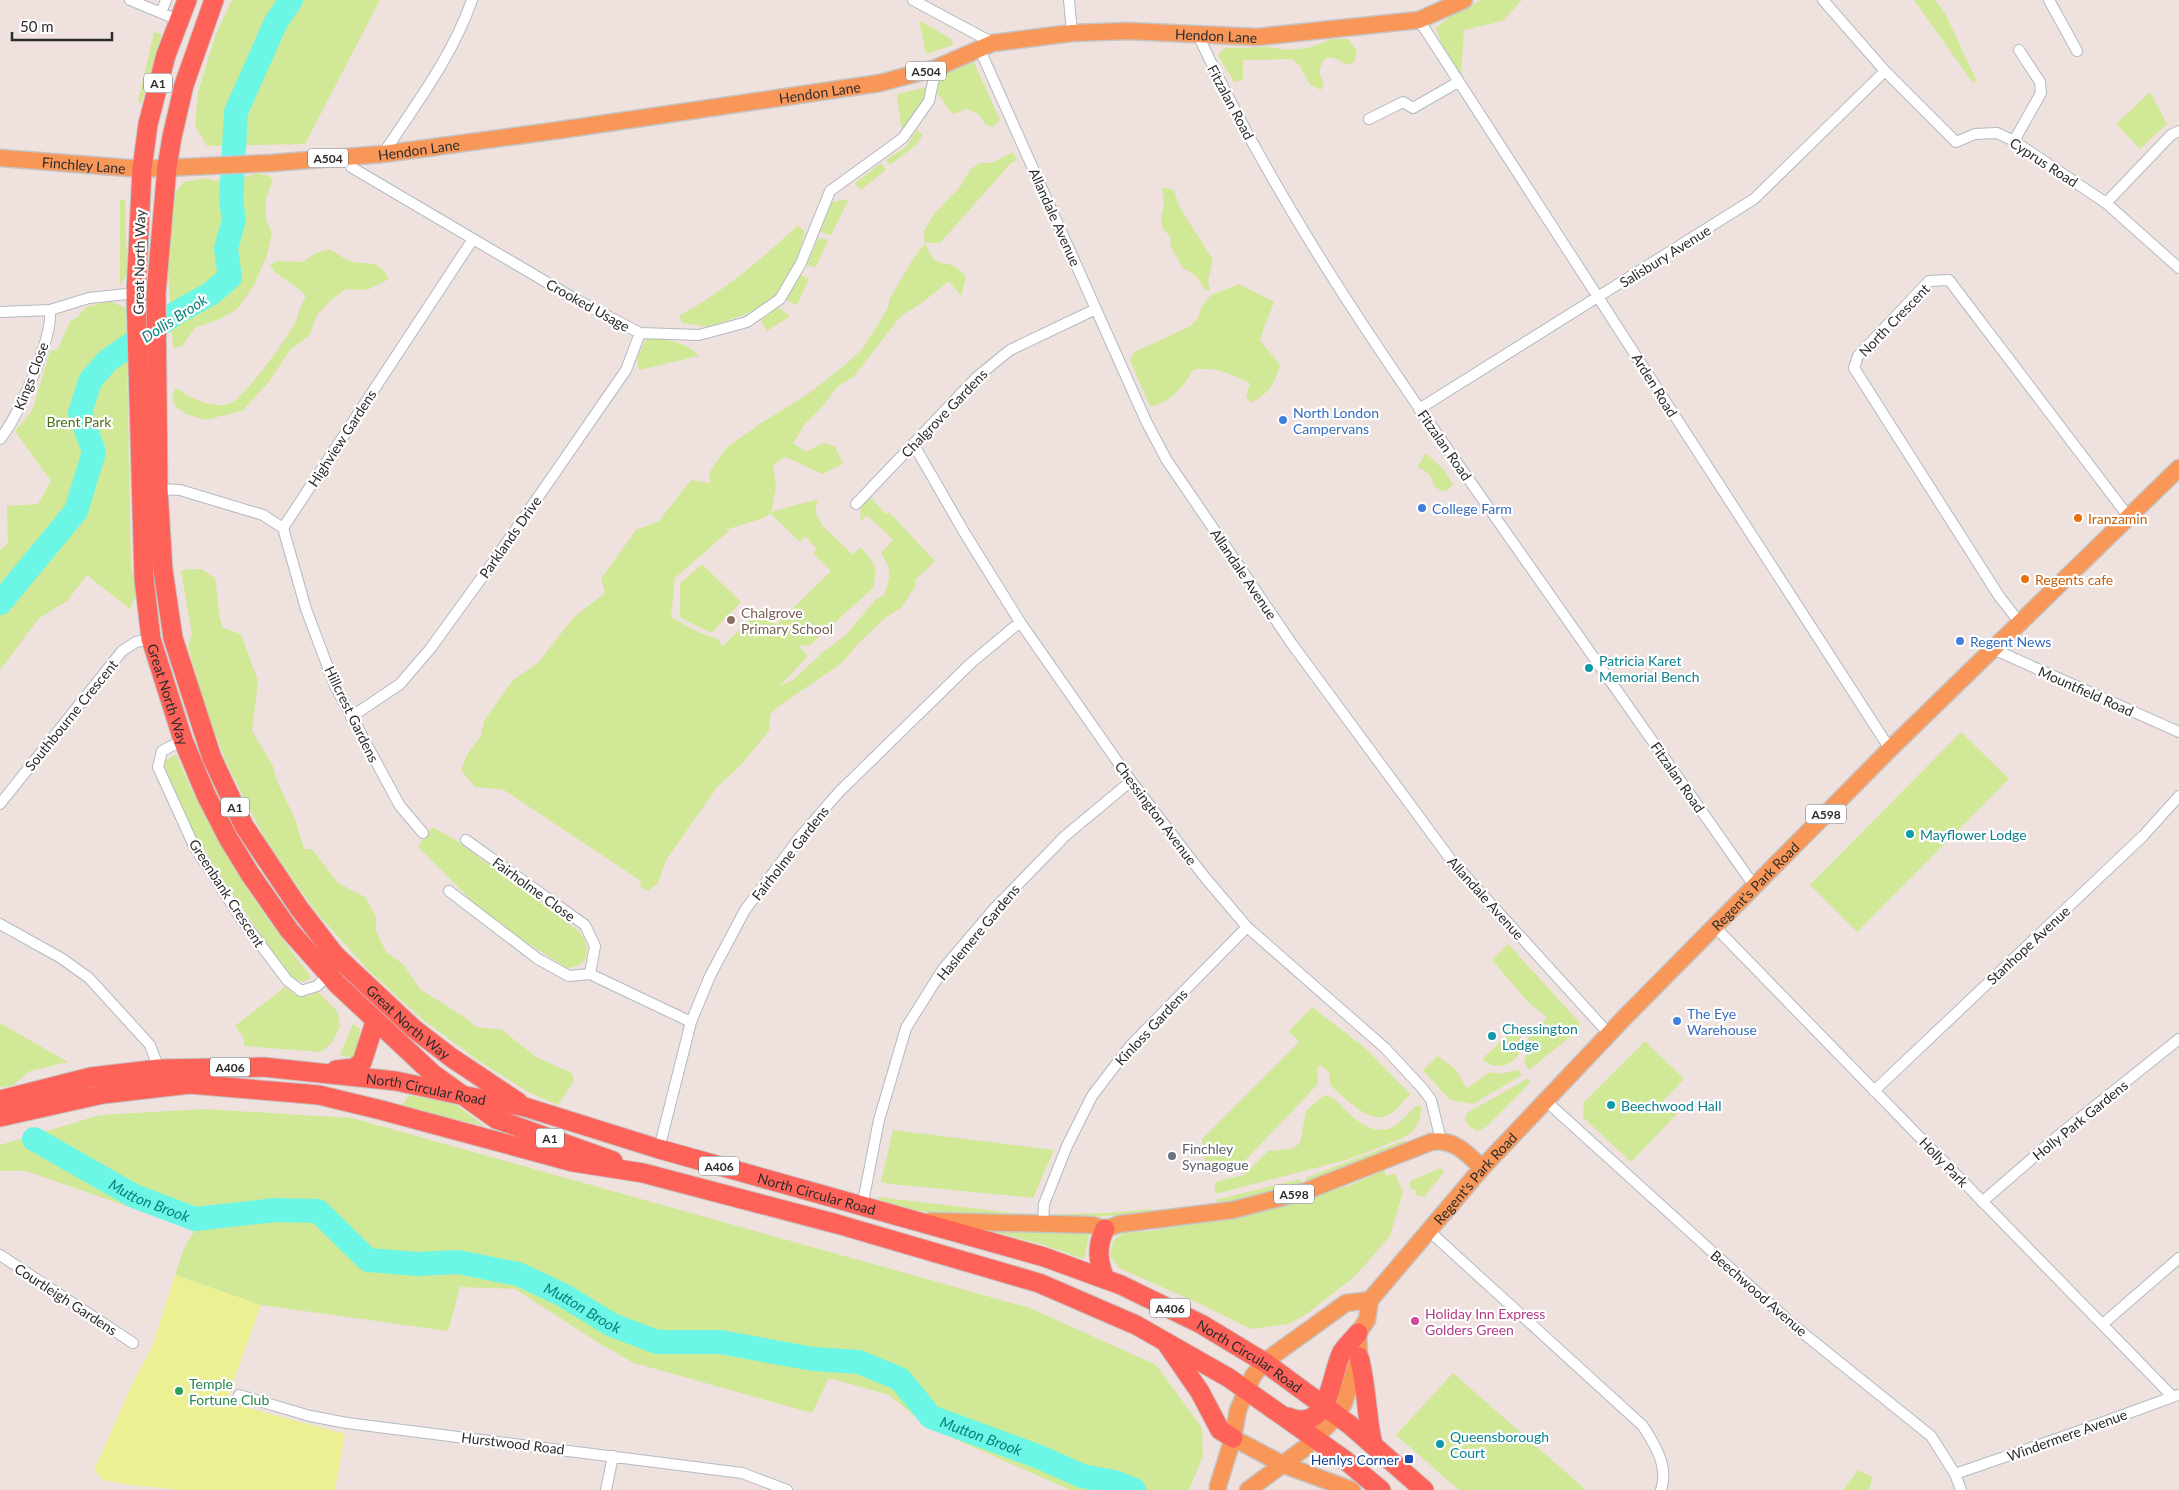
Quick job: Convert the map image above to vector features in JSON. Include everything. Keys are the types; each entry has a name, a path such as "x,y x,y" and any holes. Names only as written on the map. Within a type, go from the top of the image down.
{"highway":[{"name":"Great North Way","path":"187,0 170,17 148,124 142,168 136,293 144,579 152,639 183,740 206,795 250,874 289,930 328,975 375,1022 433,1074 461,1096 496,1119 577,1147 643,1173"},
{"name":"Great North Way","path":"214,0 184,85 167,167 156,294 158,489 163,570 173,638 212,758 244,826 299,908 334,955 414,1030 525,1107"},
{"path":"317,1073 354,1068 362,1062 375,1022"},
{"name":"North Circular Road","path":"0,1100 91,1077 159,1068 263,1067 396,1081 461,1096 525,1107 659,1149 862,1207 1044,1256 1105,1279 1173,1309 1233,1342 1264,1362 1326,1422 1381,1490"},
{"name":"North Circular Road","path":"0,1117 103,1094 190,1084 319,1095 573,1162 643,1173 837,1224 1039,1283 1164,1339 1286,1416 1326,1422 1373,1445 1424,1490"},
{"path":"1105,1229 1098,1247 1099,1260 1105,1279"},
{"path":"1286,1416 1299,1421 1311,1419 1326,1422 1330,1393 1341,1353 1358,1334"},
{"path":"1164,1339 1200,1392 1220,1430 1233,1438"},
{"path":"1359,1356 1373,1445"}],"main road":[{"name":"Hendon Lane","path":"167,167 204,164 272,163 383,154 880,84 936,68 987,47 1072,33 1128,31 1257,37 1419,20 1436,6 1464,0"},
{"name":"Finchley Lane","path":"0,158 142,168 167,167"},
{"name":"Regent's Park Road","path":"1326,1422 1344,1403 1359,1356 1358,1334 1367,1320 1370,1300 1482,1168 1609,1034 1890,750 2179,468"},
{"path":"1441,1140 1464,1150 1482,1168"},
{"name":"A598","path":"914,1221 1092,1225 1105,1229 1120,1224 1233,1210 1306,1191 1431,1142 1441,1140"},
{"path":"1218,1490 1233,1438 1238,1410 1253,1376 1264,1362 1346,1303 1370,1300"},
{"name":"A598","path":"1248,1490 1284,1464 1326,1422"},
{"path":"1233,1438 1284,1464 1352,1490"}],"street":[{"path":"130,0 170,17"},
{"name":"Great North Way","path":"166,0 170,17"},
{"path":"383,154 439,72 464,24 472,0"},
{"path":"913,0 987,47"},
{"path":"1070,0 1072,33"},
{"name":"Cyprus Road","path":"1823,0 1885,71 1956,142 1975,134 1997,133 2014,141 2106,203 2179,268"},
{"path":"2049,0 2077,51"},
{"name":"Arden Road","path":"1419,20 1890,750"},
{"name":"Fitzalan Road","path":"1198,35 1276,187 1336,284 1419,409 1755,887"},
{"name":"Allandale Avenue","path":"987,47 1096,308 1146,422 1166,458 1292,644 1451,860 1609,1034"},
{"path":"2014,141 2041,93 2040,82 2019,50"},
{"name":"Crooked Usage","path":"352,156 351,167 575,299 640,333 700,335 747,322 780,299 800,263 830,191 903,138 928,101 936,68"},
{"name":"Salisbury Avenue","path":"1419,409 1600,298 1754,199 1885,71"},
{"path":"1369,119 1402,102 1413,108 1458,82"},
{"path":"2106,203 2175,133"},
{"name":"Highview Gardens","path":"283,528 473,239"},
{"name":"North Crescent","path":"2020,623 1999,596 1854,368 1858,356 1929,281 1949,280 2128,516"},
{"path":"0,312 50,310 89,298 136,293"},
{"name":"Chalgrove Gardens","path":"856,504 977,377 1010,350 1096,308"},
{"name":"Kings Close","path":"0,439 18,412 44,345 51,319 50,310"},
{"name":"Parklands Drive","path":"351,717 400,684 430,649 496,558 626,370 640,333"},
{"name":"Chessington Avenue","path":"914,445 964,532 1020,622 1131,781 1203,875 1247,928 1371,1036 1410,1074 1431,1100 1441,1140"},
{"path":"158,489 180,490 263,516 283,528"},
{"name":"Hillcrest Gardens","path":"283,528 306,609 335,686 400,806 423,832"},
{"name":"Fairholme Gardens","path":"659,1149 691,1022 710,976 745,910 800,836 839,792 971,663 1020,622"},
{"name":"Southbourne Crescent","path":"0,804 122,651 136,642 152,639"},
{"name":"Mountfield Road","path":"1993,649 2179,732"},
{"name":"Greenbank Crescent","path":"183,740 162,751 158,767 194,846 242,920 287,980 302,991 316,986 328,975"},
{"name":"Haslemere Gardens","path":"862,1207 879,1120 906,1028 943,969 994,909 1065,836 1131,781"},
{"name":"Stanhope Avenue","path":"1874,1091 2143,836 2179,796"},
{"name":"Fairholme Close","path":"466,840 585,925 594,946 590,974"},
{"path":"449,891 538,959 569,976 590,974 691,1022"},
{"path":"0,924 61,958 89,978 150,1045 159,1068"},
{"name":"Holly Park","path":"1715,927 1982,1202 2176,1396"},
{"name":"Kinloss Gardens","path":"1043,1223 1044,1204 1067,1146 1092,1096 1131,1045 1247,928"},
{"name":"Holly Park Gardens","path":"1982,1202 2059,1135 2179,1039"},
{"name":"Beechwood Avenue","path":"1546,1101 1793,1325 1931,1436 1955,1474 1961,1490"},
{"path":"1428,1230 1643,1426 1660,1454 1664,1481 1661,1490"},
{"name":"Courtleigh Gardens","path":"0,1255 133,1343"},
{"path":"2104,1323 2179,1258"},
{"name":"Hurstwood Road","path":"238,1395 310,1416 347,1423 742,1473 787,1490"},
{"name":"Windermere Avenue","path":"1955,1474 2176,1396"},
{"path":"606,1490 613,1456"}],"green space":[{"path":"232,0 380,0 305,144 207,146 195,126 198,92 216,34"},
{"path":"1481,0 1522,0 1503,21 1464,30 1461,76 1444,52 1436,28 1448,18"},
{"path":"1914,0 1935,0 1945,13 1976,80 1973,83"},
{"path":"919,20 951,39 953,45 926,54"},
{"path":"154,32 162,34 141,104 138,102"},
{"path":"1332,39 1348,39 1357,51 1355,61 1347,65 1337,59 1327,57 1322,63 1319,72 1324,84 1321,90 1310,85 1300,66 1292,59 1243,60 1243,80 1234,82 1218,55 1224,48 1268,47 1288,50 1308,48"},
{"path":"974,62 1000,120 993,127 986,125 978,114 966,109 954,114 936,93 939,77"},
{"path":"928,87 926,98 902,132 897,94"},
{"path":"2150,92 2167,124 2140,149 2116,124"},
{"path":"917,130 923,135 916,145 890,165 886,160 906,147"},
{"path":"1013,152 1017,160 1011,163 940,243 925,243 923,232 935,213 960,187 970,170 979,163 992,163"},
{"path":"881,163 886,170 861,190 855,183"},
{"path":"257,173 269,176 273,180 266,199 266,219 272,233 266,258 253,287 237,309 222,318 195,328 182,346 173,348 168,270 175,193 184,182 205,178 214,181 240,179"},
{"path":"1162,187 1174,190 1180,208 1213,260 1208,280 1210,290 1205,290 1197,277 1182,267 1171,247 1170,237 1162,227 1161,216 1164,204"},
{"path":"120,199 125,200 127,275 120,285"},
{"path":"849,199 831,235 820,232 832,202"},
{"path":"798,225 805,232 797,259 783,287 764,306 709,327 682,323 679,316 741,274"},
{"path":"818,238 828,240 816,267 807,265"},
{"name":"Chalgrove Primary School","path":"925,243 933,259 956,267 966,277 961,296 949,281 923,302 900,317 854,376 837,387 823,406 805,424 793,443 806,452 823,443 835,446 843,464 822,474 786,457 773,465 776,487 771,512 818,499 815,512 822,525 853,555 860,547 872,561 875,570 873,588 809,646 798,645 808,656 780,686 793,680 822,653 847,634 875,600 884,595 888,583 889,569 881,553 893,540 867,515 860,522 861,506 871,498 886,514 889,512 935,561 915,580 916,585 902,607 885,618 858,644 842,663 770,714 769,731 739,767 718,786 666,860 658,883 648,891 640,886 641,881 504,790 475,787 461,770 468,753 481,736 484,721 513,680 538,663 573,618 605,593 601,579 636,530 659,521 691,480 711,483 709,473 727,447 808,394 844,366 863,348 888,308 890,298 911,262","holes":["770,513 800,542 805,536 817,549 813,553 831,571 776,625 760,609 722,647 718,639 698,632 671,617 675,578 730,530 725,530 764,518"]},
{"path":"330,249 348,260 377,265 385,272 389,279 367,290 346,289 332,299 317,315 309,336 290,350 268,383 242,411 205,420 186,414 175,406 172,396 176,388 188,396 209,404 224,405 237,399 276,352 296,321 306,296 273,270 270,265 277,261 303,262 316,253"},
{"path":"799,274 809,279 797,305 786,300"},
{"path":"1239,284 1274,302 1260,340 1280,365 1270,388 1251,403 1246,396 1250,383 1215,370 1193,370 1186,382 1176,393 1164,402 1150,406 1130,360 1134,352 1189,327 1197,320 1202,306 1211,295"},
{"name":"Brent Park","path":"109,301 126,308 131,567 137,595 131,605 131,610 87,575 67,601 39,618 0,670 0,551 8,543 7,506 38,504 51,481 15,431 32,411 50,351 58,349 70,321 77,318 86,307"},
{"path":"778,307 790,316 767,331 761,320"},
{"path":"655,337 684,345 699,356 639,370 637,357 646,340"},
{"path":"1426,453 1443,469 1453,484 1447,491 1440,490 1434,486 1428,474 1417,467"},
{"path":"702,564 741,602 711,633 680,617 680,583"},
{"path":"201,569 215,578 223,628 241,634 258,681 252,731 273,766 277,781 295,819 304,849 312,849 338,883 365,897 376,916 376,931 386,952 403,964 420,989 477,1027 502,1030 536,1057 572,1073 574,1081 558,1105 528,1092 479,1061 422,1019 369,971 316,912 266,841 226,762 203,701 188,646 192,634 181,570"},
{"path":"1961,732 2009,779 1857,932 1810,885"},
{"path":"176,754 203,813 219,842 253,897 311,977 303,982 289,976 216,869 192,829 166,774 165,761"},
{"path":"432,827 454,839 580,932 584,938 587,950 585,960 575,967 567,968 513,934 474,903 418,847"},
{"path":"1508,944 1579,1022 1579,1027 1574,1034 1529,1070 1524,1063 1528,1049 1528,1038 1531,1036 1526,1026 1536,1031 1547,1017 1529,1003 1492,960"},
{"path":"285,987 301,996 309,996 318,992 338,1012 340,1027 331,1044 320,1052 244,1046 243,1037 235,1026"},
{"path":"1312,1007 1365,1048 1410,1094 1390,1114 1374,1117 1358,1109 1330,1085 1329,1072 1320,1065 1317,1068 1318,1084 1238,1168 1215,1174 1205,1166 1202,1139 1299,1042 1289,1031"},
{"path":"0,1023 68,1062 30,1071 12,1086 0,1087"},
{"path":"353,1024 360,1029 359,1043 352,1058 340,1055"},
{"path":"1516,1028 1521,1037 1521,1046 1519,1054 1514,1060 1499,1066 1482,1059"},
{"path":"1645,1041 1684,1079 1663,1101 1677,1114 1631,1162 1583,1117 1584,1102"},
{"path":"1438,1056 1455,1069 1467,1088 1490,1072 1500,1074 1518,1070 1522,1075 1473,1104 1450,1100 1423,1070"},
{"path":"1527,1079 1531,1082 1486,1127 1477,1131 1467,1124 1465,1117 1467,1113"},
{"path":"409,1095 455,1104 484,1126 400,1108"},
{"path":"1323,1096 1333,1098 1361,1123 1378,1130 1396,1125 1416,1106 1421,1106 1418,1124 1405,1137 1350,1159 1215,1194 1215,1182 1244,1175 1268,1151 1292,1149 1300,1143 1306,1111"},
{"path":"203,1109 352,1118 1030,1308 1156,1365 1202,1428 1203,1456 1189,1490 1070,1490 928,1427 889,1395 829,1378 812,1413 634,1363 602,1345 515,1289 460,1287 448,1331 261,1305 175,1275 184,1248 195,1230 26,1171 0,1171 0,1145 100,1115"},
{"path":"893,1130 1054,1150 1033,1198 892,1184 881,1182"},
{"path":"1405,1140 1407,1144 1345,1169 1306,1182 1305,1178"},
{"path":"1441,1168 1444,1172 1424,1197 1417,1196 1415,1189 1413,1191 1410,1187 1410,1181"},
{"path":"1384,1170 1386,1176 1395,1173 1403,1192 1390,1236 1354,1277 1308,1313 1289,1324 1251,1329 1119,1268 1110,1256 1113,1241 1123,1233 1215,1221 1289,1203 1351,1185"},
{"path":"1300,1179 1302,1183 1222,1204 1215,1200"},
{"path":"877,1197 1031,1215 1027,1218 926,1212 887,1205"},
{"path":"1151,1209 1153,1213 1063,1219 1054,1214 1105,1213"},
{"path":"973,1226 1083,1233 1089,1235 1084,1259 1044,1245"},
{"name":"Temple Fortune Club","path":"175,1275 261,1305 226,1402 345,1434 335,1490 181,1490 130,1485 103,1480 94,1470 134,1380 152,1347"},
{"path":"1453,1373 1586,1490 1459,1490 1396,1435"},
{"path":"1858,1470 1872,1477 1869,1490 1843,1490"}],"waterway":[{"name":"Dollis Brook","path":"0,603 76,511 94,452 80,413 90,381 107,361 176,313 210,294 230,277 226,249 234,219 231,201 236,112 276,22 291,0"},
{"name":"Mutton Brook","path":"34,1139 134,1196 195,1219 276,1210 318,1211 368,1260 418,1264 458,1262 518,1274 563,1295 612,1325 657,1342 720,1342 813,1359 859,1362 900,1379 931,1417 1042,1458 1082,1476 1114,1482 1134,1490"}],"place":[{"name":"North London Campervans","path":"1283,420"},
{"name":"College Farm","path":"1422,508"},
{"name":"Iranzamin","path":"2078,518"},
{"name":"Regents cafe","path":"2025,579"},
{"name":"Chalgrove Primary School","path":"731,620"},
{"name":"Regent News","path":"1960,641"},
{"name":"Patricia Karet Memorial Bench","path":"1589,668"},
{"name":"Mayflower Lodge","path":"1910,834"},
{"name":"The Eye Warehouse","path":"1677,1021"},
{"name":"Chessington Lodge","path":"1492,1036"},
{"name":"Beechwood Hall","path":"1611,1105"},
{"name":"Finchley Synagogue","path":"1172,1156"},
{"name":"Holiday Inn Express Golders Green","path":"1415,1321"},
{"name":"Temple Fortune Club","path":"179,1391"},
{"name":"Queensborough Court","path":"1440,1444"},
{"name":"Henlys Corner","path":"1409,1459"}]}
